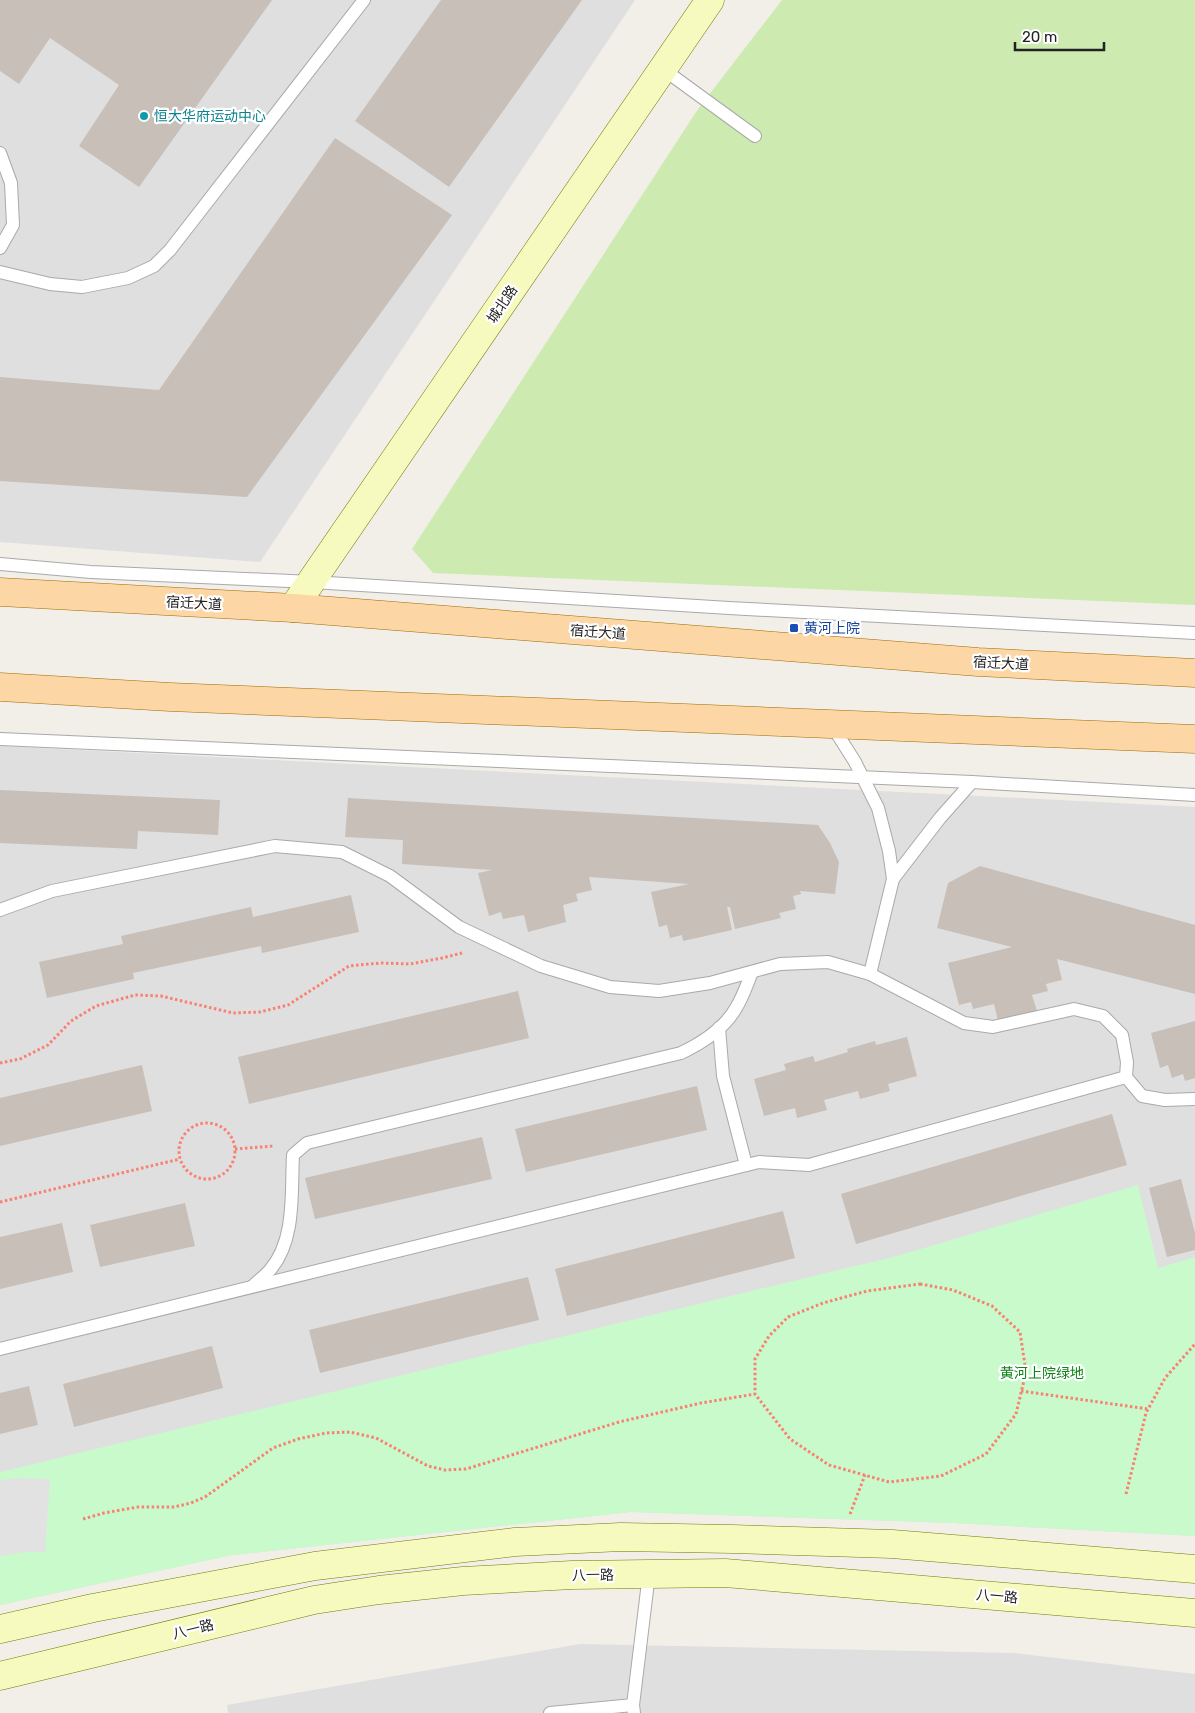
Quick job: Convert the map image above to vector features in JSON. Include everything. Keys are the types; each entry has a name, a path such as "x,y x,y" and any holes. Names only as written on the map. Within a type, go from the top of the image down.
{"main road":[{"name":"城北路","path":"294,608 710,0"},
{"name":"宿迁大道","path":"0,592 294,608 978,662 1195,673"},
{"path":"0,686 170,697 1195,740"},
{"path":"0,1629 93,1608 315,1566 515,1542 622,1537 892,1544 1195,1569"},
{"name":"八一路","path":"0,1676 314,1600 463,1580 572,1575 725,1573 1195,1614"}],"lane":[{"path":"0,272 50,284 82,287 128,278 154,266 170,250 364,0"},
{"path":"663,69 755,136"},
{"path":"0,153 12,183 13,225 0,248"},
{"path":"0,564 92,572 312,582 729,608 1195,633"},
{"path":"831,724 863,778 878,808 889,851 893,879 870,974"},
{"path":"0,739 972,782 1195,795"},
{"path":"893,879 940,818 972,782"},
{"path":"0,910 52,891 275,846 342,852 390,876 459,927 541,966 610,987 659,991 710,982 780,964 828,962 870,974 964,1024 993,1027 1074,1008 1103,1016 1122,1035 1128,1062 1126,1077 1142,1096 1165,1100 1195,1099"},
{"path":"251,1288 270,1270 283,1245 290,1210 293,1155 307,1143 681,1053 700,1044 719,1028 736,1009 752,972"},
{"path":"719,1028 723,1076 746,1165"},
{"path":"0,1350 759,1162 809,1165 1126,1077"},
{"path":"550,1713 633,1709 649,1574"}],"path":[{"path":"0,1063 20,1059 48,1045 71,1021 96,1006 135,995 161,996 233,1013 260,1012 288,1005 349,966 380,963 410,964 442,958 460,954 484,939"},
{"path":"202,1124 211,1124 227,1132 232,1140 234,1149 230,1167 224,1173 207,1179 198,1178 184,1168 179,1150 185,1133 193,1127 202,1124"},
{"path":"234,1149 307,1143"},
{"path":"0,1202 180,1159"},
{"path":"920,1284 953,1290 992,1306 1020,1332 1026,1372 1021,1391 1016,1414 986,1454 941,1476 889,1482 829,1465 790,1439 755,1394 756,1358 768,1336 788,1316 823,1303 866,1291 920,1284"},
{"path":"1126,1494 1148,1408 1165,1378 1195,1344"},
{"path":"1021,1391 1148,1408"},
{"path":"84,1519 104,1513 138,1507 174,1507 191,1503 205,1497 273,1448 298,1439 326,1433 350,1432 376,1438 428,1466 445,1470 466,1469 619,1422 701,1403 755,1394"},
{"path":"840,1542 864,1475"}],"shaded area":[{"path":"0,0 635,0 260,562 0,542"},
{"path":"0,746 1195,807 1195,1536 953,1523 632,1512 232,1555 0,1605"},
{"path":"17,1478 50,1479 45,1552 25,1552 0,1556 0,1480"},
{"path":"580,1644 1014,1653 1195,1674 1195,1713 228,1713 227,1705"}],"green space":[{"path":"782,0 1195,0 1195,605 433,573 412,549 698,109"},
{"name":"黄河上院绿地","path":"1138,1185 1158,1268 1195,1257 1195,1536 953,1523 632,1512 232,1555 0,1605 0,1472 897,1256"}],"building":[{"name":"恒大华府运动中心","path":"0,0 272,0 139,187 79,146 119,85 50,38 19,84 0,71"},
{"path":"441,0 582,0 449,187 355,121"},
{"path":"335,138 452,215 247,497 0,481 0,377 159,390"},
{"path":"0,790 220,800 218,835 138,831 137,849 0,843"},
{"path":"348,798 818,825 830,843 839,862 835,894 800,891 801,894 793,896 796,909 779,913 781,918 735,929 730,907 727,907 732,930 683,941 682,935 670,938 667,925 659,927 651,892 689,884 589,877 592,890 576,894 578,901 563,905 566,922 528,932 524,915 503,919 501,912 489,916 478,873 492,870 402,864 403,840 345,837"},
{"path":"980,866 1195,925 1195,994 1057,959 1062,980 1046,984 1048,991 1032,995 1037,1011 998,1021 994,1004 973,1009 971,1002 959,1005 948,963 1012,947 937,928 948,883"},
{"path":"351,895 359,932 262,953 261,946 133,973 134,979 47,998 39,962 123,944 121,936 251,907 253,917"},
{"path":"518,991 529,1038 249,1104 238,1057"},
{"path":"1195,1021 1195,1078 1185,1081 1183,1074 1172,1078 1168,1065 1160,1068 1151,1033"},
{"path":"907,1037 917,1076 888,1084 890,1091 860,1099 858,1091 824,1100 827,1110 797,1118 795,1108 764,1116 754,1079 786,1070 784,1064 813,1056 815,1062 848,1052 847,1049 875,1041 876,1045"},
{"path":"142,1065 152,1111 0,1146 0,1098"},
{"path":"697,1086 707,1130 526,1172 515,1129"},
{"path":"1112,1114 1127,1165 856,1244 841,1194"},
{"path":"482,1137 492,1179 315,1219 305,1178"},
{"path":"1181,1179 1195,1233 1195,1250 1167,1257 1149,1188"},
{"path":"185,1203 195,1246 100,1267 90,1225"},
{"path":"783,1211 795,1258 567,1316 555,1269"},
{"path":"62,1223 73,1272 0,1289 0,1237"},
{"path":"528,1277 539,1320 320,1373 309,1330"},
{"path":"212,1346 223,1388 74,1427 63,1384"},
{"path":"29,1386 38,1425 0,1434 0,1393"}],"place":[{"name":"恒大华府运动中心","path":"144,116"},
{"name":"黄河上院","path":"794,628"}]}
